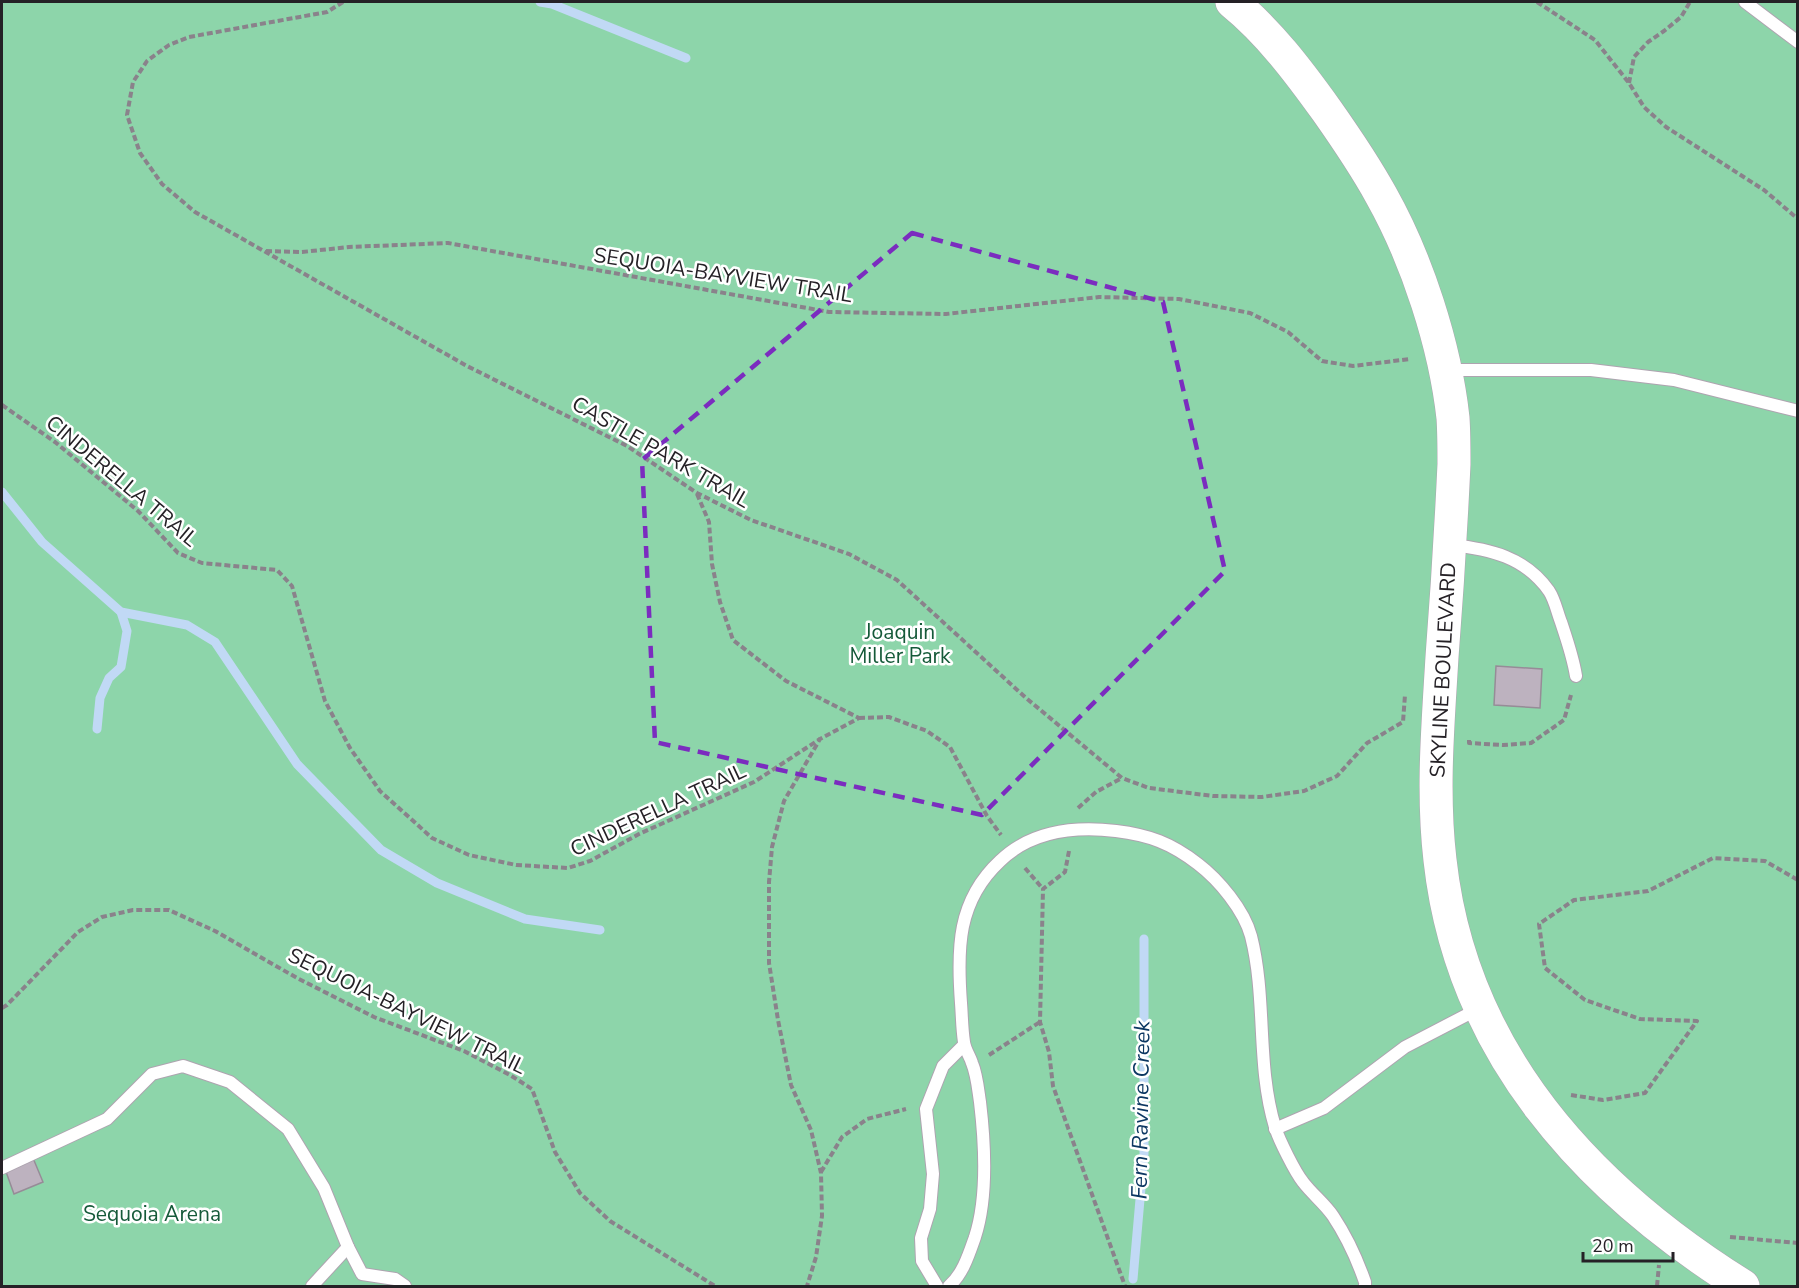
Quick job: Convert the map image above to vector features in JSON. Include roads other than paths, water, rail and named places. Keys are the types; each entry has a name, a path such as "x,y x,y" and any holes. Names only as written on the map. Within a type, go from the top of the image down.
{"main road":[{"name":"SKYLINE BOULEVARD","path":"1232,2 1252,18 1316,96 1382,196 1431,313 1445,370 1453,419 1454,464 1436,740 1436,800 1440,860 1448,909 1460,952 1480,1008 1502,1051 1527,1090 1576,1151 1624,1200 1743,1287"}],"lane":[{"path":"1745,2 1797,42"},
{"path":"1445,370 1591,370 1674,380 1797,411"},
{"path":"1450,544 1476,547 1508,556 1528,568 1550,592 1573,656 1576,676"},
{"path":"950,1287 968,1259 980,1221 984,1178 980,1104 973,1065 964,1045 958,960 962,926 973,898 990,871 1011,850 1038,836 1071,829 1123,832 1144,835 1163,842 1180,850 1214,876 1234,902 1250,933 1258,980 1264,1076 1275,1129 1301,1179 1332,1214 1355,1253 1365,1287"},
{"path":"1275,1129 1324,1108 1405,1047 1480,1008"},
{"path":"938,1287 922,1261 921,1238 930,1209 933,1174 926,1109 943,1066 964,1045"},
{"path":"2,1168 107,1119 152,1074 183,1066 230,1082 288,1129 324,1188 362,1274 395,1279 405,1287"},
{"path":"312,1287 348,1246"}],"waterway":[{"path":"540,2 552,4 686,58"},
{"path":"2,492 42,542 121,612 187,625 215,642 297,764 381,850 437,883 525,919 600,930"},
{"path":"97,729 100,698 109,678 121,667 127,631 121,612"},
{"name":"Fern Ravine Creek","path":"1133,1279 1144,1154 1144,939"}],"park label":[{"name":"Joaquin Miller Park","path":"900,644"},
{"name":"Sequoia Arena","path":"152,1214"}]}
